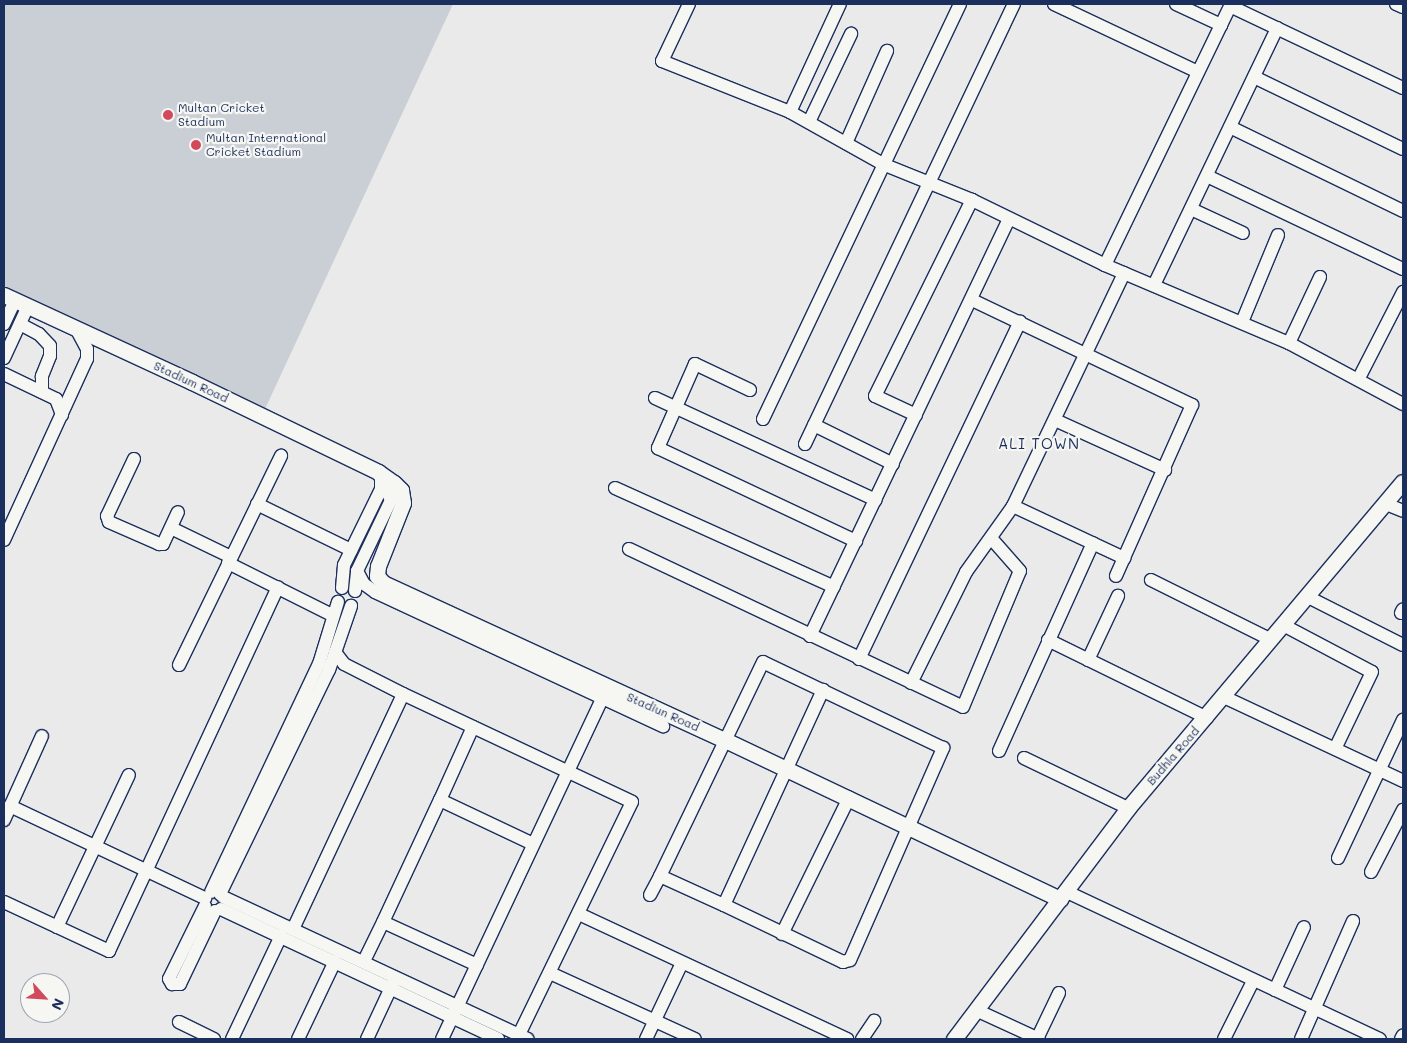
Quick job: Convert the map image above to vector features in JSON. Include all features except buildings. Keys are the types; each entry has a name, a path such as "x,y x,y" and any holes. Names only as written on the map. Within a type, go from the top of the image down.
{"main road":[{"name":"Stadium Road","path":"15,300 380,476"},
{"name":"Stadiun Road","path":"380,476 394,483 403,496 399,517 378,566 377,576 383,583 910,827 1063,895"},
{"name":"Budhla Road","path":"954,1039 1128,808 1285,626 1403,482"}],"street":[{"path":"689,4 662,61 790,112 885,165 972,200 1106,266 1289,343 1359,378 1403,404"},
{"path":"790,112 840,4"},
{"path":"763,419 960,4"},
{"path":"805,444 1014,4"},
{"path":"1054,4 1198,72"},
{"path":"1176,4 1221,25"},
{"path":"1396,4 1403,7"},
{"path":"1106,266 1230,5 1403,88"},
{"path":"1154,285 1277,28"},
{"path":"809,122 851,34"},
{"path":"846,143 887,51"},
{"path":"1254,77 1403,149"},
{"path":"1230,127 1403,211"},
{"path":"1207,176 1403,269"},
{"path":"916,415 875,396 972,200"},
{"path":"1191,210 1243,233"},
{"path":"810,636 1009,219"},
{"path":"1242,322 1278,235"},
{"path":"911,683 966,572 1013,506 1088,354 1124,273"},
{"path":"1289,343 1320,277"},
{"path":"1359,378 1403,292"},
{"path":"4,321 15,300"},
{"path":"4,358 20,324 15,300"},
{"path":"972,300 1020,321 1192,406 1116,576"},
{"path":"859,659 1020,321"},
{"path":"20,324 39,334 50,346 50,356 42,376 42,392"},
{"path":"4,540 87,359 87,349 76,328"},
{"path":"750,390 696,364 658,448 856,541"},
{"path":"4,374 56,400 62,415"},
{"path":"655,398 876,500"},
{"path":"1056,420 1165,470"},
{"path":"814,425 893,464"},
{"path":"180,665 280,456"},
{"path":"134,459 107,516 109,522 159,544 171,528 178,512"},
{"path":"380,476 381,489 344,565 342,588 337,594 338,602 332,615 319,664 214,901 180,984 172,984 169,979 214,901 335,652 351,606 357,599 355,591 357,571 391,500 380,476"},
{"path":"615,488 834,587"},
{"path":"257,504 351,550"},
{"path":"1386,504 1403,511"},
{"path":"1013,506 1124,558"},
{"path":"171,528 332,615"},
{"path":"629,549 963,707 1020,571 992,538"},
{"path":"998,751 1093,543"},
{"path":"357,571 364,584 375,592 663,726"},
{"path":"1151,580 1272,640"},
{"path":"342,588 346,586 355,591"},
{"path":"4,902 109,951 278,587"},
{"path":"1088,660 1118,596"},
{"path":"1308,597 1403,645"},
{"path":"338,602 351,606"},
{"path":"1285,626 1372,672 1335,749"},
{"path":"1048,640 1207,718"},
{"path":"10,806 214,901 281,936 335,961 458,1005 524,1037 550,973 632,802 403,694 344,664 335,652"},
{"path":"650,896 763,662 943,748 910,827 847,963 660,876"},
{"path":"724,905 823,690"},
{"path":"294,928 403,694"},
{"path":"442,1039 603,697"},
{"path":"1224,697 1403,781"},
{"path":"1338,858 1403,720"},
{"path":"364,961 473,728"},
{"path":"4,820 42,736"},
{"path":"1024,758 1128,808"},
{"path":"58,927 130,775"},
{"path":"782,934 849,798"},
{"path":"440,800 533,844"},
{"path":"1371,872 1403,810"},
{"path":"1063,895 1275,990 1315,1009 1363,1036 1380,1039"},
{"path":"214,901 294,928 364,961 452,1018 498,1039"},
{"path":"579,914 848,1039"},
{"path":"1301,1039 1353,921"},
{"path":"383,922 477,965"},
{"path":"1275,990 1304,926"},
{"path":"232,1039 281,936"},
{"path":"298,1039 335,961"},
{"path":"646,1039 682,963"},
{"path":"550,973 695,1039"},
{"path":"1224,1039 1253,981"},
{"path":"367,1039 394,982"},
{"path":"976,1010 1037,1039 1059,993"},
{"path":"179,1022 214,1039"},
{"path":"862,1039 874,1022"},
{"path":"1401,1039 1403,1035"}],"shaded area":[{"name":"Multan International Cricket Stadium","path":"4,4 453,4 265,409 4,286"}],"place":[{"name":"Multan Cricket Stadium","path":"168,115"},
{"name":"Multan International Cricket Stadium","path":"196,145"}],"district":[{"name":"ALI TOWN","path":"1039,444"}]}
